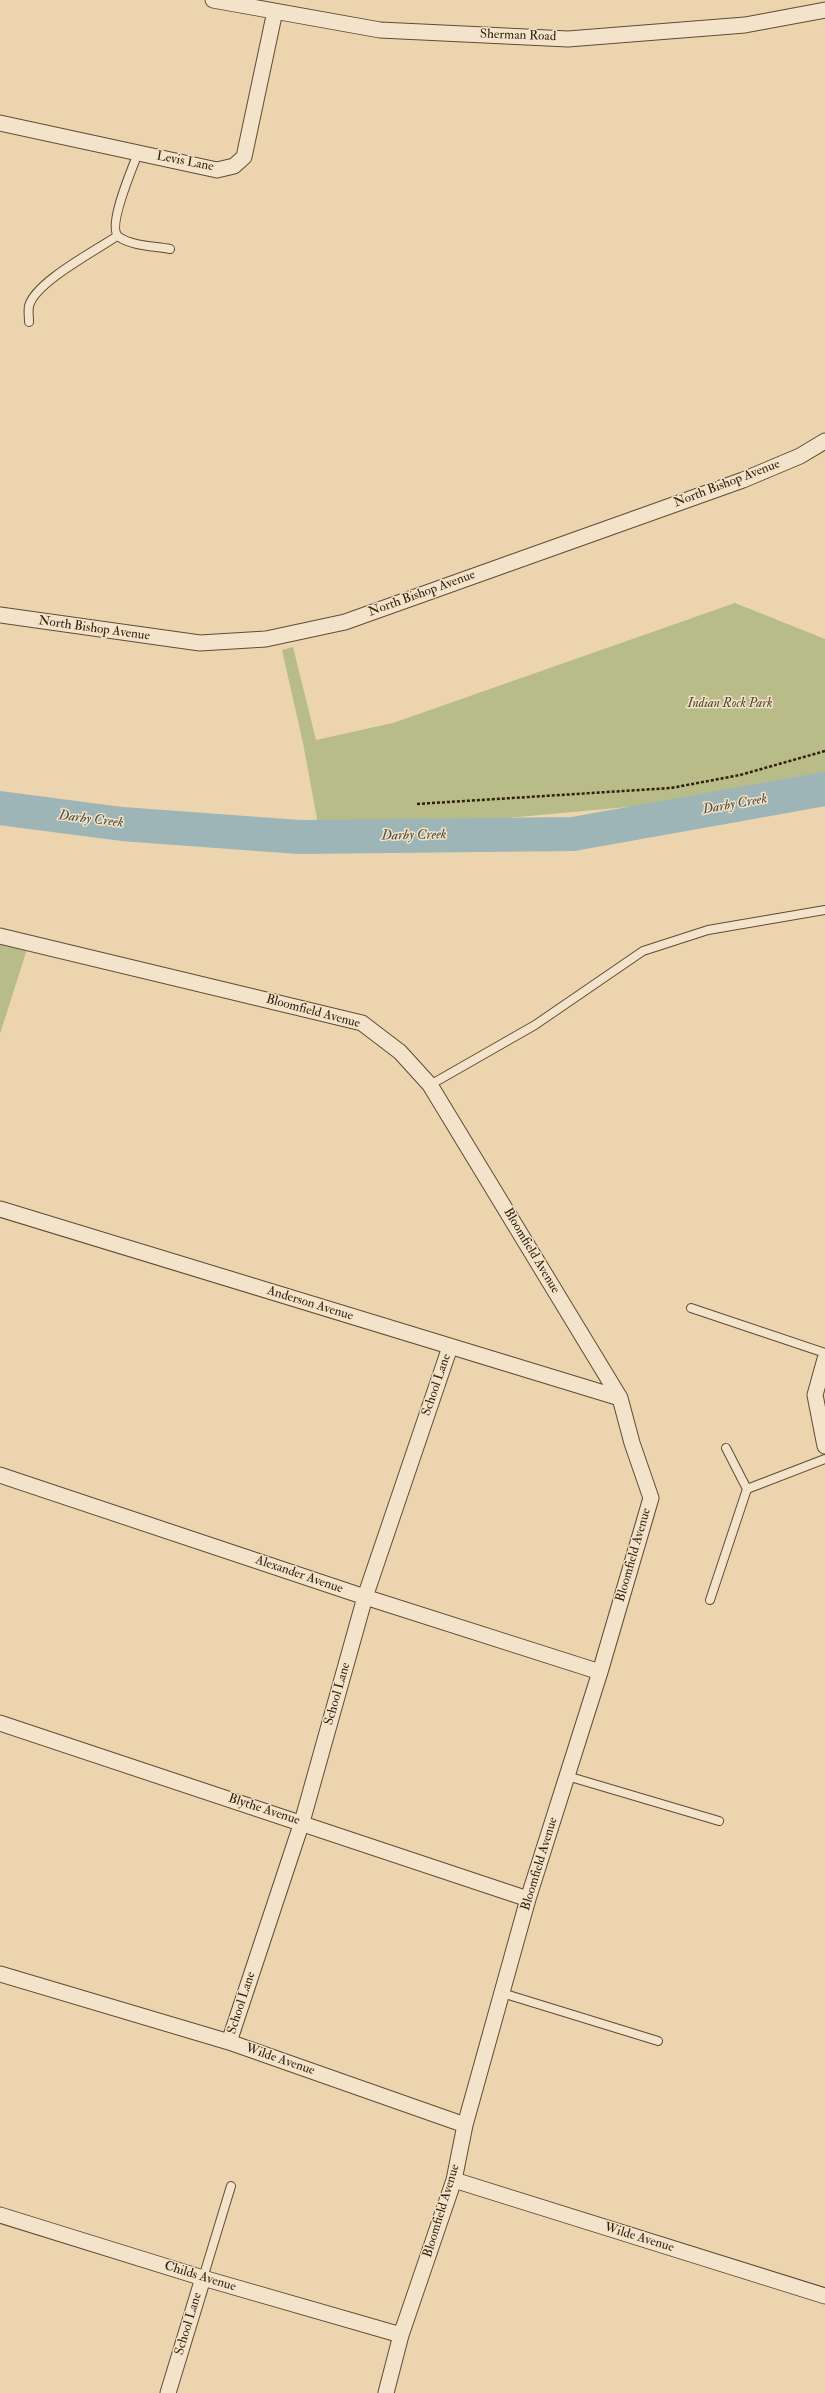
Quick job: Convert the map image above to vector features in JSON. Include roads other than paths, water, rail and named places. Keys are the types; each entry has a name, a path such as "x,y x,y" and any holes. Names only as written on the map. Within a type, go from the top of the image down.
{"street":[{"name":"Sherman Road","path":"213,0 380,30 568,38 745,25 825,10"},
{"name":"Levis Lane","path":"0,123 217,170 234,166 244,157 275,11"},
{"name":"North Bishop Avenue","path":"0,616 200,643 266,640 345,622 743,480 800,456 825,441"},
{"name":"Bloomfield Avenue","path":"0,936 362,1023 400,1052 430,1085 620,1398 632,1443 651,1498 600,1672 528,1899 465,2125 454,2180 401,2335 386,2393"},
{"name":"Anderson Avenue","path":"0,1209 620,1398"},
{"name":"School Lane","path":"229,2042 302,1822 365,1597 450,1347"},
{"path":"825,1359 816,1395 825,1446"},
{"name":"Alexander Avenue","path":"0,1475 365,1597 600,1672"},
{"name":"Blythe Avenue","path":"0,1723 302,1822 528,1899"},
{"name":"Wilde Avenue","path":"0,1974 229,2042 465,2125"},
{"name":"Wilde Avenue","path":"454,2180 825,2296"},
{"name":"Childs Avenue","path":"0,2215 203,2278 401,2335"},
{"name":"School Lane","path":"168,2393 203,2278"}],"lane":[{"path":"138,153 115,220 114,230 118,236 127,241 170,249"},
{"path":"29,322 29,306 41,287 69,267 118,236"},
{"path":"430,1085 535,1025 643,951 708,930 825,910"},
{"path":"691,1308 825,1353"},
{"path":"710,1600 748,1489 726,1448"},
{"path":"748,1489 825,1459"},
{"path":"567,1776 719,1821"},
{"path":"502,1993 658,2041"},
{"name":"School Lane","path":"203,2278 231,2186"}],"waterway":[{"name":"Darby Creek","path":"0,808 122,824 299,837 573,834 825,789"}],"park label":[{"name":"Indian Rock Park","path":"730,704"}]}
